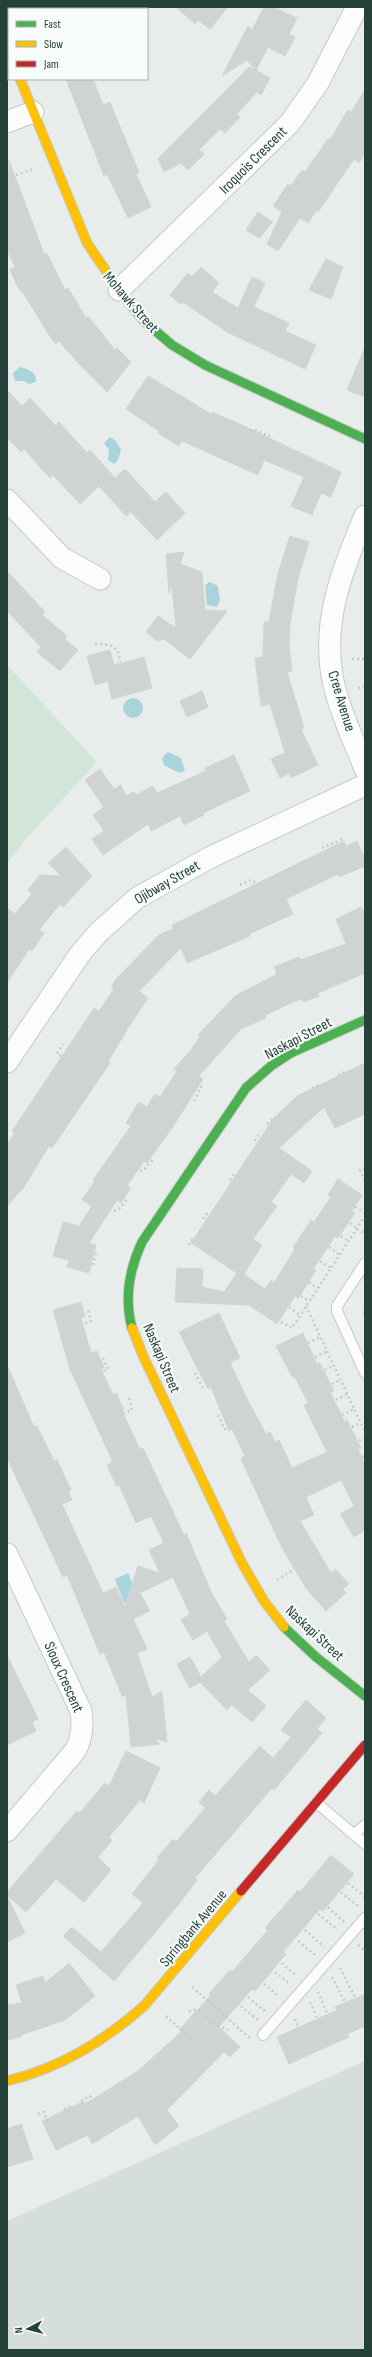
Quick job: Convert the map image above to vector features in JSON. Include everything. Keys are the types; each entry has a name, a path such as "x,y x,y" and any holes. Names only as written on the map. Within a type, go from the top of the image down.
{"street":[{"name":"Iroquois Crescent","path":"119,290 290,123 318,83 356,7"},
{"name":"Mohawk Street","path":"20,80 87,243 119,290 154,331 191,358 254,390 365,439"},
{"path":"7,122 34,112"},
{"path":"7,500 62,558 100,579"},
{"name":"Cree Avenue","path":"364,765 335,688 330,637 334,600 340,578 365,516"},
{"name":"Ojibway Street","path":"7,1062 80,954 98,933 137,898 211,857 365,786"},
{"name":"Naskapi Street","path":"365,1020 291,1053 271,1066 246,1088 146,1233 135,1254 128,1281 128,1306 139,1347 242,1563 272,1612 293,1636 365,1696"},
{"name":"Sioux Crescent","path":"7,1554 81,1711 82,1718 80,1738 75,1751 7,1831"},
{"name":"Springbank Avenue","path":"7,2081 34,2074 69,2060 95,2045 131,2018 154,1996 365,1745"}],"lane":[{"path":"365,1263 336,1306 365,1373"},
{"path":"317,1803 365,1844"},
{"path":"354,1834 365,1824"},
{"path":"265,2032 365,1918"}],"path":[{"path":"16,175 33,169"},
{"path":"251,431 252,429 270,436"},
{"path":"95,644 112,645 116,648 120,662"},
{"path":"352,659 365,659"},
{"path":"358,688 365,686"},
{"path":"322,848 342,840"},
{"path":"240,885 251,880 256,882"},
{"path":"61,1056 57,1054 63,1044"},
{"path":"338,1075 347,1071"},
{"path":"312,1088 320,1084"},
{"path":"194,1101 202,1085"},
{"path":"267,1124 274,1116"},
{"path":"255,1141 260,1132"},
{"path":"140,1171 144,1170 154,1158"},
{"path":"365,1168 360,1170 365,1181"},
{"path":"230,1180 234,1173"},
{"path":"114,1211 119,1209 128,1198"},
{"path":"281,1322 292,1328 357,1228 365,1215 355,1207"},
{"path":"203,1219 208,1212"},
{"path":"350,1223 365,1234"},
{"path":"341,1236 348,1241"},
{"path":"188,1245 193,1238"},
{"path":"329,1247 340,1254"},
{"path":"93,1265 96,1252"},
{"path":"320,1261 331,1268"},
{"path":"309,1282 318,1288"},
{"path":"301,1296 309,1301"},
{"path":"306,1306 365,1432"},
{"path":"289,1307 300,1315"},
{"path":"365,1307 363,1310 365,1315"},
{"path":"85,1323 91,1321 88,1309"},
{"path":"308,1343 320,1337"},
{"path":"315,1357 327,1351"},
{"path":"103,1358 108,1369 104,1371"},
{"path":"325,1370 334,1365"},
{"path":"195,1373 203,1388 205,1386"},
{"path":"332,1384 341,1380"},
{"path":"336,1400 347,1394"},
{"path":"123,1414 132,1410 129,1397"},
{"path":"342,1414 354,1409"},
{"path":"218,1415 225,1429 227,1428"},
{"path":"352,1427 361,1423"},
{"path":"359,1441 365,1438"},
{"path":"277,1580 293,1570"},
{"path":"348,1883 365,1897"},
{"path":"341,1892 365,1912"},
{"path":"328,1907 350,1935"},
{"path":"318,1914 350,1935"},
{"path":"305,1930 333,1954 355,1997"},
{"path":"298,1940 325,1964 345,2002"},
{"path":"282,1963 306,1986 328,2013"},
{"path":"275,1972 306,1986"},
{"path":"264,1984 289,2005"},
{"path":"192,1987 252,2040 265,2032 242,2006"},
{"path":"248,1997 276,2020"},
{"path":"189,2012 194,2010 205,2012 211,2023 224,2027 230,2032"},
{"path":"166,2016 189,2037"},
{"path":"80,2101 90,2096 91,2098"},
{"path":"64,2109 70,2106"},
{"path":"38,2114 44,2112 49,2126"}],"shaded area":[{"path":"365,2061 365,2350 7,2350 7,2221"}],"green space":[{"path":"7,665 97,762 24,841 7,864"}],"water":[{"path":"20,367 33,373 36,382 29,384 24,381 15,381 13,373"},
{"path":"110,437 116,441 121,450 118,460 114,464 108,460 109,450 104,443"},
{"path":"210,582 218,586 220,600 217,607 207,605 205,585"},
{"path":"133,698 140,701 143,708 140,715 133,718 126,715 123,708 126,701"},
{"path":"168,752 181,758 185,771 179,773 164,765 162,758"},
{"path":"128,1573 139,1597 124,1603 115,1579"}],"building":[{"path":"176,7 228,7 210,29 198,20 195,24"},
{"path":"264,7 273,7 297,18 289,34 295,37 285,56 268,47 256,70 270,78 261,95 257,92 237,114 240,117 225,133 220,129 199,150 204,154 188,170 181,163 164,172 158,159 249,67 255,70 247,60 222,76 248,26 252,30"},
{"path":"66,80 93,80 103,105 110,102 139,173 136,174 151,207 128,218 107,174 104,176"},
{"path":"365,90 365,153 359,163 354,159 318,212 316,211 308,223 300,218 278,251 267,244 282,212 273,206 288,184 291,186 302,170 305,172 328,139 330,140 348,110 351,112"},
{"path":"9,160 44,254 47,253 65,290 68,288 86,318 88,316 115,350 117,348 131,362 107,392 59,341 56,344 22,291 20,291 10,270 15,267 7,250"},
{"path":"258,212 273,222 259,238 246,230"},
{"path":"326,259 343,267 331,299 309,290"},
{"path":"201,267 219,283 212,292 238,308 252,277 265,283 254,307 289,323 285,331 316,345 305,369 227,332 183,302 180,304 170,295 188,273 192,277"},
{"path":"365,347 365,397 347,390"},
{"path":"148,376 211,414 212,412 242,425 341,472 331,497 321,493 312,515 291,506 304,477 264,460 258,475 182,441 179,446 158,433 159,431 126,409"},
{"path":"7,390 22,406 30,398 56,426 59,422 87,453 90,450 115,478 125,469 155,502 166,492 185,513 157,540 131,512 126,516 99,486 80,504 53,475 50,478 24,449 21,452 7,438"},
{"path":"290,536 309,542 298,578 290,624 289,647 292,671 287,672 304,728 301,729 318,765 291,778 289,773 280,778 271,759 285,753 270,704 261,706 255,658 263,657 264,622 269,622 278,573"},
{"path":"184,552 180,564 202,572 205,610 227,611 190,659 164,639 157,641 146,632 158,616 176,628 172,586 169,593 166,554"},
{"path":"7,571 45,612 42,615 67,636 65,639 78,650 60,671 37,652 41,647 7,611"},
{"path":"110,650 114,665 144,657 152,688 112,699 108,681 95,685 87,656"},
{"path":"202,691 208,707 187,717 180,701"},
{"path":"234,755 250,791 203,813 204,815 184,825 180,816 151,831 148,824 103,855 92,839 104,831 93,815 104,807 85,780 100,769 114,789 121,785 126,796 134,792 136,795 153,786 157,793 206,771 205,768"},
{"path":"344,841 346,846 357,841 365,859 365,866 339,877 338,874 286,899 293,914 249,934 250,936 187,963 181,948 139,991 148,998 108,1062 110,1063 52,1148 49,1146 24,1187 7,1206 7,1144 15,1133 12,1131 94,1008 99,1011 114,989 111,987 117,978 159,935 173,929 172,925"},
{"path":"66,847 92,876 63,907 60,904 39,930 44,933 32,951 29,949 7,983 7,908 15,914 32,894 28,890 40,875 61,876 48,863"},
{"path":"361,907 365,914 365,973 318,993 319,996 303,1002 302,999 289,1004 265,1015 266,1018 241,1029 199,1076 203,1079 174,1125 147,1163 144,1161 127,1186 131,1188 121,1203 117,1200 89,1243 96,1245 89,1273 67,1267 69,1260 53,1256 63,1222 79,1226 92,1206 82,1200 95,1181 93,1180 131,1126 126,1123 139,1102 147,1107 155,1094 160,1097 177,1071 174,1069 200,1037 198,1035 235,996 277,974 274,967 299,957 300,960 346,944 336,919"},
{"path":"365,1063 365,1114 335,1128 324,1107 279,1148 312,1171 304,1183 291,1174 271,1202 277,1206 253,1239 262,1245 244,1274 265,1289 271,1280 274,1283 295,1249 293,1248 311,1220 314,1222 331,1197 328,1195 338,1179 362,1195 352,1211 355,1213 338,1238 335,1236 313,1269 316,1270 298,1299 295,1296 277,1324 249,1305 175,1302 177,1268 203,1269 202,1287 224,1292 237,1273 191,1243 273,1119 297,1096"},
{"path":"81,1302 85,1317 81,1318 91,1353 97,1351 104,1367 101,1369 113,1395 116,1393 124,1410 122,1411 140,1450 143,1448 184,1535 186,1533 212,1594 227,1619 224,1621 249,1662 256,1655 270,1670 248,1690 266,1706 252,1722 232,1705 227,1710 200,1682 190,1688 177,1664 190,1657 201,1677 222,1657 207,1631 193,1640 181,1620 190,1614 173,1577 140,1593 150,1611 133,1619 147,1649 137,1653 152,1697 162,1691 167,1742 154,1738 160,1744 131,1747 126,1695 122,1696 104,1652 100,1654 67,1575 63,1577 7,1458 7,1365 34,1427 37,1426 54,1461 57,1460 71,1490 68,1491 72,1500 62,1504 103,1593 116,1587 125,1607 138,1566 160,1573 149,1550 164,1543 151,1516 136,1523 119,1485 117,1487 107,1465 113,1462 70,1369 53,1310"},
{"path":"219,1313 240,1358 230,1362 245,1395 266,1434 270,1432 275,1442 279,1440 292,1468 327,1452 304,1405 308,1403 302,1390 294,1376 292,1377 276,1346 303,1333 317,1364 320,1363 334,1391 330,1392 345,1422 347,1420 361,1448 358,1449 365,1465 365,1530 354,1537 340,1514 354,1506 341,1480 306,1497 314,1515 300,1521 331,1573 335,1569 349,1584 343,1589 346,1593 326,1611 306,1588 282,1548 241,1459 245,1456 232,1429 229,1431 211,1387 208,1389 179,1332"},
{"path":"7,1655 38,1719 32,1722 36,1731 7,1745"},
{"path":"306,1700 326,1718 317,1729 322,1733 274,1790 272,1788 195,1878 197,1880 179,1904 114,1981 63,1936 72,1927 101,1952 143,1903 132,1894 159,1860 157,1858 173,1839 176,1842 205,1808 199,1802 209,1790 215,1796 260,1746 273,1758 291,1737 281,1730"},
{"path":"126,1751 160,1768 144,1803 140,1800 109,1837 112,1840 98,1857 111,1870 84,1902 56,1879 26,1912 7,1895 7,1892 77,1811 80,1813 105,1783 109,1786"},
{"path":"331,1855 354,1874 323,1911 320,1909 283,1952 286,1954 255,1991 252,1989 219,2027 240,2047 230,2057 224,2052 167,2110 179,2126 155,2145 138,2116 92,2144 88,2135 56,2150 42,2121 84,2101 85,2104 138,2071 181,2032 179,2030 211,1995 209,1994 230,1970 232,1972 268,1930 265,1928 298,1890 300,1892"},
{"path":"7,1896 25,1933 7,1942"},
{"path":"69,1963 95,1996 65,2020 21,2035 21,2037 7,2040 7,2005 22,2003 16,1985 43,1976 45,1983"},
{"path":"365,1994 365,2026 347,2034 349,2037 289,2064 277,2037 337,2010 335,2007"},
{"path":"21,2124 33,2159 7,2167 7,2129"}],"traffic: fast":[{"path":"119,290 144,321 172,345 205,365 365,439"},
{"path":"132,1328 128,1306 129,1284 134,1263 142,1242 246,1088 271,1066 291,1053 365,1020"},
{"path":"284,1627 316,1657 365,1696"}],"traffic: slow":[{"path":"20,80 87,243 119,290"},
{"path":"132,1328 144,1358 242,1563 264,1601 284,1627"},
{"path":"7,2081 26,2076 63,2061 97,2042 129,2019 144,2006 241,1891"}],"traffic: jam":[{"path":"241,1891 365,1745"}]}
